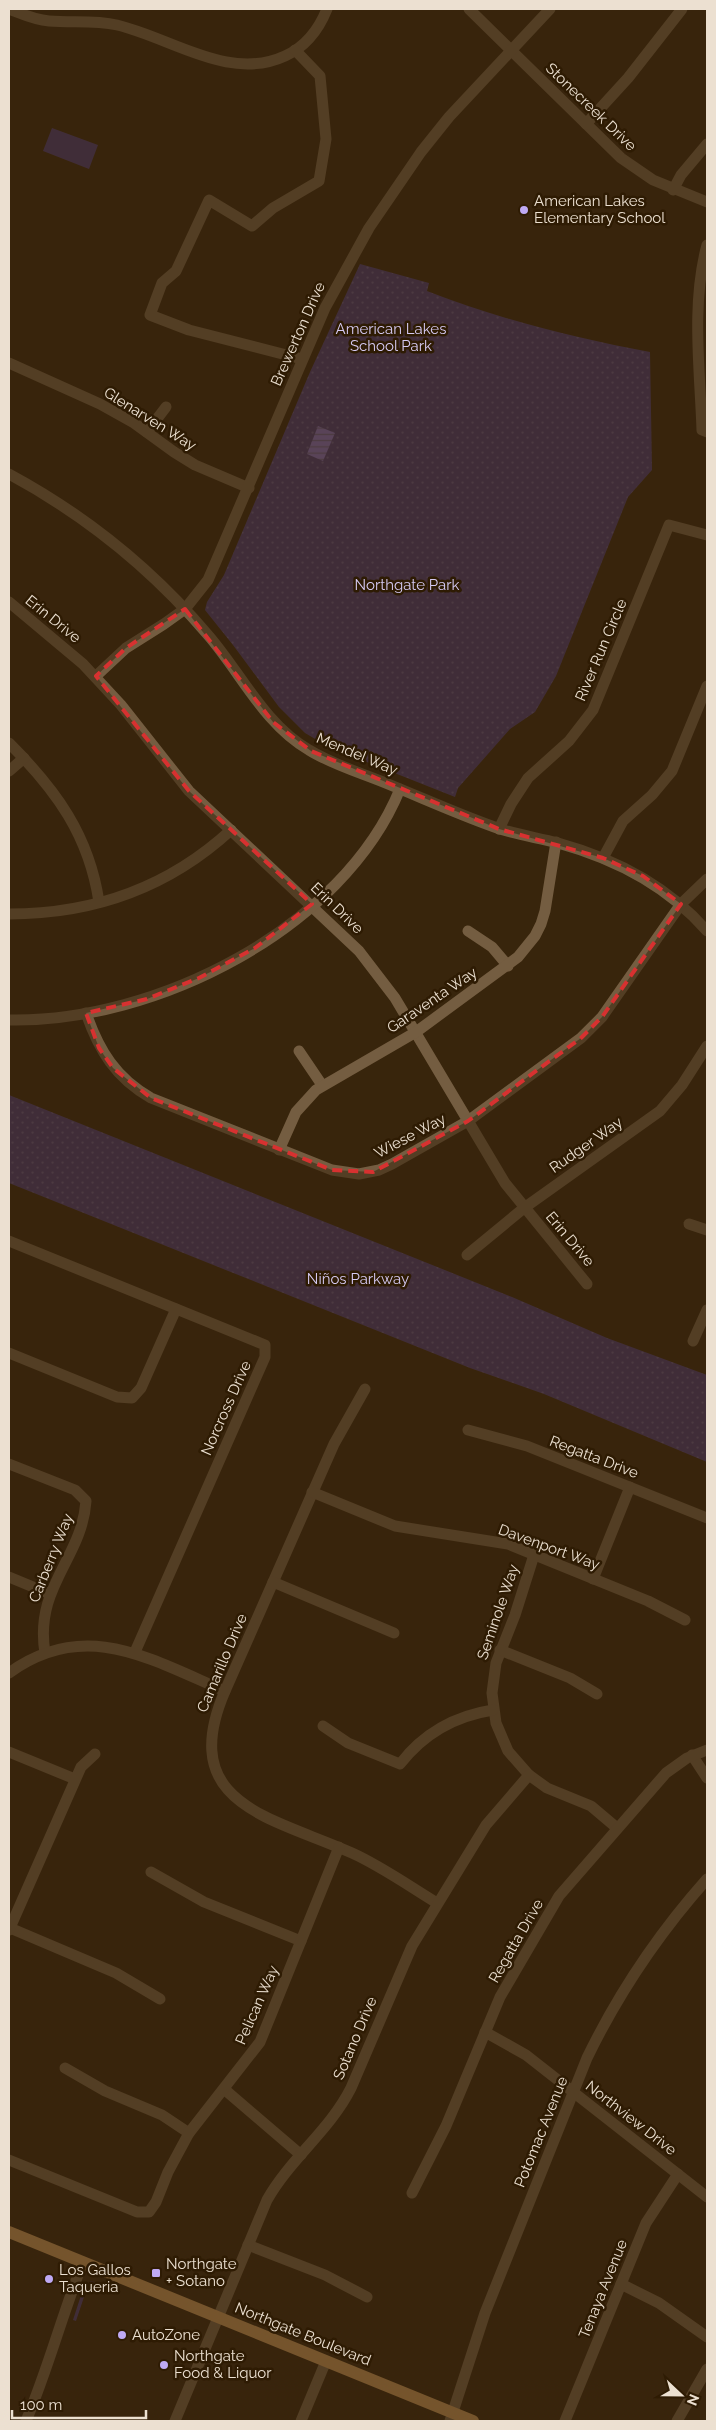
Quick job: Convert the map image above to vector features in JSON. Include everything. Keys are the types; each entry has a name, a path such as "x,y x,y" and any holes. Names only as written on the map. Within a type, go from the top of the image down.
{"main road":[{"name":"Northgate Boulevard","path":"9,2232 326,2360 451,2418 473,2421"}],"street":[{"path":"9,9 46,21 94,22 126,27 224,62 239,65 268,63 295,50 312,35 327,9"},
{"name":"Stonecreek Drive","path":"469,9 586,124 636,170 673,190 707,202"},
{"name":"Brewerton Drive","path":"96,676 126,648 185,609 200,592 215,568 302,359 346,267 394,190 449,117 550,9"},
{"path":"586,124 634,71 682,9"},
{"path":"295,50 320,76 326,139 319,181 273,208 252,226 209,200 176,271 162,283 150,315 189,330 302,359"},
{"path":"673,190 691,163 707,144"},
{"path":"707,245 698,308 702,430 707,432"},
{"name":"Glenarven Way","path":"9,362 100,404 147,432 195,465 249,488"},
{"path":"147,432 166,407"},
{"name":"Mendel Way","path":"9,474 70,511 116,544 185,609 231,664 263,709 297,743 325,758 499,829 556,842 603,858 643,876 681,904 707,931"},
{"name":"River Run Circle","path":"499,829 511,804 528,778 569,741 593,710 669,524 707,535"},
{"name":"Erin Drive","path":"9,602 58,641 96,676 137,724 189,791 312,904 346,937 378,974 416,1032 504,1183 587,1284"},
{"path":"603,858 623,821 652,796 672,771 707,686"},
{"path":"9,743 47,786 77,829 89,856 99,902"},
{"path":"9,771 24,758"},
{"path":"9,1020 86,1014 147,998 199,978 255,948 312,904 352,864 386,821 400,789"},
{"path":"9,914 43,912 99,902 124,895 166,878 205,853 231,830"},
{"name":"Garaventa Way","path":"279,1150 296,1112 305,1100 322,1086 416,1032 508,966 527,947 541,924 556,842"},
{"path":"681,904 707,879"},
{"name":"Wiese Way","path":"86,1014 106,1058 126,1081 141,1092 279,1150 332,1170 345,1173 373,1172 392,1164 468,1121 592,1028 681,904"},
{"path":"468,931 482,939 508,966"},
{"name":"Rudger Way","path":"467,1256 524,1208 660,1110 682,1085 707,1046"},
{"path":"300,1051 322,1086"},
{"path":"689,1224 707,1230"},
{"name":"Norcross Drive","path":"9,1241 255,1339 265,1345 264,1357 134,1652"},
{"path":"9,1353 117,1397 132,1398 141,1388 176,1309"},
{"path":"693,1341 707,1310"},
{"name":"Camarillo Drive","path":"365,1389 343,1424 215,1715 211,1735 214,1763 226,1789 241,1804 259,1815 339,1847 366,1860 438,1903"},
{"name":"Regatta Drive","path":"468,1430 527,1446 707,1518"},
{"name":"Carberry Way","path":"9,1464 75,1490 86,1501 85,1518 50,1594 42,1622 45,1653"},
{"path":"593,1579 630,1487"},
{"name":"Davenport Way","path":"312,1492 395,1526 456,1538 489,1540 534,1555 648,1601 685,1620"},
{"name":"Seminole Way","path":"534,1555 521,1598 500,1650 492,1678 493,1710 498,1731 508,1751 529,1775 547,1788 591,1806 617,1828"},
{"path":"9,1577 50,1594"},
{"path":"273,1582 394,1633"},
{"path":"9,1673 45,1653 86,1645 108,1646 134,1652 225,1691"},
{"path":"500,1650 570,1678 597,1694"},
{"path":"323,1726 348,1743 400,1764 422,1740 438,1728 462,1717 493,1710"},
{"name":"Regatta Drive","path":"412,2193 440,2140 500,1997 559,1896 666,1773 692,1755 707,1750"},
{"path":"9,1752 75,1779"},
{"path":"95,1754 84,1762 75,1779 9,1929 116,1974 160,1999"},
{"path":"692,1755 707,1778"},
{"name":"Sotano Drive","path":"175,2421 270,2194 348,2095 402,1965 486,1825 529,1775"},
{"name":"Pelican Way","path":"9,2160 137,2212 149,2212 156,2202 168,2172 189,2133 260,2042 339,1847"},
{"path":"151,1872 204,1902 301,1940"},
{"name":"Potomac Avenue","path":"451,2418 485,2313 573,2090 604,2024 622,1992 664,1930 707,1879"},
{"name":"Northview Drive","path":"485,2032 526,2055 707,2197"},
{"path":"65,2068 105,2091 162,2115 189,2133"},
{"path":"224,2089 302,2155"},
{"name":"Tenaya Avenue","path":"565,2421 646,2223 678,2174"},
{"path":"248,2245 324,2275 367,2297"},
{"path":"26,2421 44,2378 65,2310 83,2262"},
{"path":"621,2284 659,2302 707,2336"},
{"path":"301,2421 326,2360"},
{"path":"677,2421 707,2369"}],"highlighted area":[{"path":"185,609 273,722 311,751 499,829 603,858 643,876 681,904 602,1017 581,1038 468,1121 373,1172 332,1170 279,1150 151,1098 113,1068 99,1048 86,1013 147,999 199,978 255,948 312,904 189,791 96,676 126,648"}],"green space":[{"path":"52,128 98,145 89,169 43,151"},
{"name":"Northgate Park","path":"360,264 429,283 427,291 509,319 565,334 650,352 652,470 628,497 556,676 535,712 510,729 458,788 455,797 329,747 305,733 279,707 205,610 207,602 224,575 310,372"},
{"name":"Niños Parkway","path":"9,1095 512,1297 607,1338 707,1375 707,1462 544,1394 470,1368 9,1183"},
{"path":"91,2281 118,2290 117,2294 96,2286 93,2293 86,2291 76,2321 73,2320 84,2286"}],"shaded area":[{"path":"318,426 335,433 323,461 307,454"}],"place":[{"name":"American Lakes Elementary School","path":"524,210"},
{"name":"Northgate + Sotano","path":"156,2273"},
{"name":"Los Gallos Taqueria","path":"49,2279"},
{"name":"AutoZone","path":"122,2335"},
{"name":"Northgate Food & Liquor","path":"164,2365"}],"park label":[{"name":"American Lakes School Park","path":"391,338"}]}
